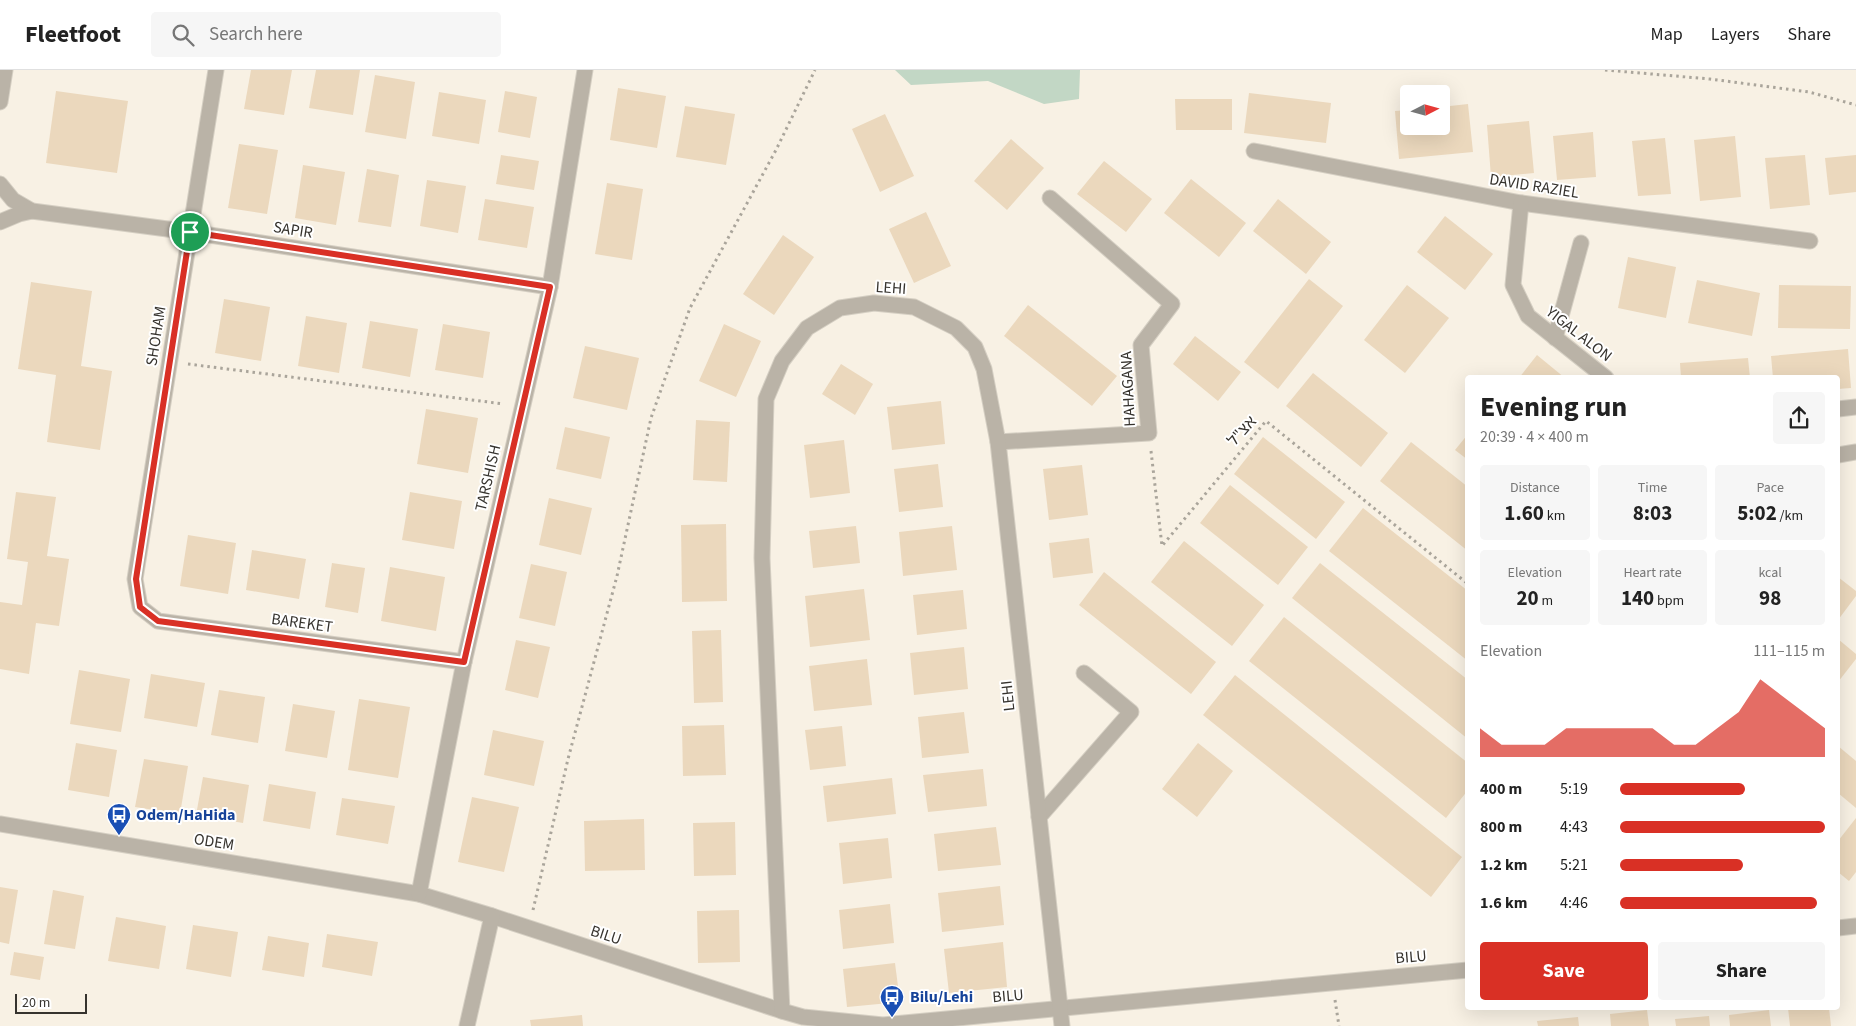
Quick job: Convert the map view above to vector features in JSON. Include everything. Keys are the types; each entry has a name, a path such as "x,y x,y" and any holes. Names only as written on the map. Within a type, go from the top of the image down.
{"street":[{"path":"0,102 5,70"},
{"name":"SHOHAM","path":"140,607 136,579 216,70"},
{"name":"TARSHISH","path":"419,894 464,662 550,287 585,70"},
{"name":"DAVID RAZIEL","path":"1254,151 1521,203 1810,241"},
{"name":"SAPIR","path":"0,184 13,200 32,211"},
{"name":"HAHAGANA","path":"998,442 1149,433 1141,345 1172,304 1050,198"},
{"name":"YIGAL ALON","path":"1521,203 1513,285 1528,316 1602,375"},
{"name":"SAPIR","path":"0,222 32,211 190,232 550,287"},
{"path":"1555,338 1581,243"},
{"name":"LEHI","path":"782,1011 762,558 766,398 782,361 807,328 840,308 874,303 914,307 956,328 975,347 984,369 998,442 1062,1026"},
{"path":"1840,409 1856,407"},
{"path":"1840,455 1856,452"},
{"name":"BAREKET","path":"140,607 158,621 464,662"},
{"path":"1039,817 1131,712 1084,673"},
{"name":"ODEM","path":"1,824 419,894"},
{"name":"BILU","path":"419,894 803,1017 883,1025 1465,970"},
{"path":"468,1026 492,916"},
{"path":"1840,928 1856,926"}],"path":[{"path":"529,928 568,759 617,576 651,418 690,308 776,150 815,70"},
{"path":"1605,70 1710,78 1809,92 1856,105"},
{"path":"169,361 522,406"},
{"name":"אצ\"ל","path":"1149,433 1162,546 1266,421 1465,582"}],"green space":[{"path":"895,70 1080,70 1079,99 1044,104 988,81 911,85"}],"building":[{"path":"251,70 292,70 284,115 244,109"},
{"path":"316,70 360,70 353,115 309,108"},
{"path":"375,75 415,82 406,139 365,132"},
{"path":"618,88 666,96 657,148 610,140"},
{"path":"56,91 128,101 117,173 46,163"},
{"path":"505,91 537,97 530,138 498,132"},
{"path":"439,92 486,100 479,144 432,136"},
{"path":"1249,93 1331,103 1326,143 1244,133"},
{"path":"1175,99 1232,99 1232,130 1176,130"},
{"path":"1468,104 1473,152 1399,159 1395,111 1400,111 1400,135 1450,135 1450,106"},
{"path":"685,106 735,114 726,165 676,157"},
{"path":"885,114 914,176 880,192 852,129"},
{"path":"1529,121 1534,173 1491,177 1487,125"},
{"path":"1593,132 1596,177 1557,180 1553,136"},
{"path":"1735,136 1741,197 1700,201 1694,140"},
{"path":"1665,138 1671,194 1638,196 1632,141"},
{"path":"1011,139 1044,168 1007,210 974,181"},
{"path":"239,144 278,150 267,214 228,208"},
{"path":"501,155 539,161 534,190 496,184"},
{"path":"1805,155 1810,205 1770,209 1765,158"},
{"path":"1856,155 1856,192 1829,195 1825,158"},
{"path":"1104,161 1152,199 1126,232 1077,194"},
{"path":"303,165 345,172 336,225 295,218"},
{"path":"367,169 399,175 391,227 358,222"},
{"path":"1191,179 1246,223 1219,257 1164,213"},
{"path":"427,180 466,186 458,233 420,226"},
{"path":"607,183 643,189 632,260 595,254"},
{"path":"485,199 534,207 527,248 478,240"},
{"path":"1278,199 1331,242 1306,274 1253,231"},
{"path":"926,212 951,266 914,283 889,229"},
{"path":"1445,216 1493,254 1465,290 1417,252"},
{"path":"783,235 814,257 774,315 743,294"},
{"path":"1628,257 1676,267 1666,318 1618,308"},
{"path":"1309,279 1343,306 1278,389 1244,362"},
{"path":"1697,280 1760,293 1752,336 1688,323"},
{"path":"31,282 92,291 81,366 112,371 100,450 47,442 56,375 18,369"},
{"path":"1407,285 1449,318 1405,373 1364,340"},
{"path":"1779,285 1851,286 1850,329 1778,328"},
{"path":"224,299 270,307 261,361 215,353"},
{"path":"1028,305 1117,376 1092,406 1004,336"},
{"path":"306,316 347,323 339,373 298,366"},
{"path":"370,321 418,329 410,377 362,368"},
{"path":"443,324 490,332 483,378 435,370"},
{"path":"724,324 761,341 736,397 699,381"},
{"path":"1195,336 1241,372 1218,401 1173,364"},
{"path":"585,346 639,358 627,410 573,398"},
{"path":"1848,349 1851,388 1840,389 1840,375 1773,375 1771,356"},
{"path":"1537,355 1561,375 1521,375"},
{"path":"1748,358 1750,375 1681,375 1680,363"},
{"path":"841,364 873,384 855,415 822,394"},
{"path":"1313,373 1388,433 1361,467 1286,406"},
{"path":"941,401 945,444 892,450 887,407"},
{"path":"426,409 478,418 468,473 417,464"},
{"path":"696,420 730,422 727,482 693,480"},
{"path":"565,427 610,437 601,479 556,469"},
{"path":"1263,437 1345,502 1316,539 1234,474"},
{"path":"1465,438 1465,458 1455,450"},
{"path":"844,440 850,493 810,498 804,445"},
{"path":"1411,442 1465,485 1465,549 1380,481"},
{"path":"938,464 943,507 899,512 894,469"},
{"path":"1082,465 1088,515 1049,520 1043,469"},
{"path":"1230,485 1308,547 1278,585 1200,523"},
{"path":"16,492 56,497 47,556 69,559 59,626 36,623 29,674 0,669 0,602 22,605 28,562 7,559"},
{"path":"410,492 462,501 454,549 402,540"},
{"path":"549,498 592,508 581,555 539,545"},
{"path":"1363,508 1465,589 1465,659 1329,551"},
{"path":"726,524 727,601 682,602 681,525"},
{"path":"856,526 860,563 813,568 809,531"},
{"path":"952,526 957,570 903,576 899,532"},
{"path":"188,535 236,543 228,594 180,586"},
{"path":"1089,538 1093,573 1053,578 1049,543"},
{"path":"1184,541 1264,605 1232,646 1151,582"},
{"path":"252,550 306,559 299,599 246,590"},
{"path":"332,563 365,568 358,613 325,607"},
{"path":"1320,563 1465,678 1465,737 1292,598"},
{"path":"531,564 567,572 555,626 519,618"},
{"path":"390,567 445,577 436,631 381,621"},
{"path":"1104,572 1216,662 1191,694 1079,605"},
{"path":"1840,579 1856,591 1856,596 1840,617"},
{"path":"864,589 870,640 810,647 805,596"},
{"path":"963,590 967,629 917,635 913,595"},
{"path":"1284,617 1465,761 1465,794 1446,818 1249,661"},
{"path":"721,630 723,702 694,703 692,631"},
{"path":"516,640 550,647 538,698 505,690"},
{"path":"1840,641 1856,654 1856,659 1840,679"},
{"path":"964,647 968,689 914,695 910,653"},
{"path":"867,659 872,705 814,711 809,666"},
{"path":"79,670 130,679 121,732 70,724"},
{"path":"151,674 205,683 197,727 144,718"},
{"path":"1235,675 1462,857 1431,897 1203,715"},
{"path":"219,690 265,697 258,743 211,735"},
{"path":"359,699 410,707 398,778 348,770"},
{"path":"293,704 335,711 327,758 285,751"},
{"path":"964,712 969,753 922,758 918,717"},
{"path":"724,725 726,775 683,776 682,726"},
{"path":"842,726 846,766 810,770 805,730"},
{"path":"493,730 544,741 534,786 484,775"},
{"path":"76,743 117,750 109,797 68,790"},
{"path":"1198,743 1233,771 1197,817 1162,789"},
{"path":"1840,748 1856,761 1856,808 1840,795"},
{"path":"144,759 188,766 180,814 135,807"},
{"path":"983,769 987,806 928,812 923,775"},
{"path":"203,777 249,785 243,823 196,815"},
{"path":"892,778 896,814 827,822 823,786"},
{"path":"269,784 316,792 310,829 263,821"},
{"path":"472,797 519,807 504,872 458,862"},
{"path":"342,798 395,806 388,844 336,835"},
{"path":"1856,818 1856,872 1849,881 1840,874 1840,838"},
{"path":"644,819 645,870 585,871 584,821"},
{"path":"735,822 736,875 694,876 693,823"},
{"path":"996,827 1001,865 938,871 934,834"},
{"path":"888,838 892,878 843,884 839,843"},
{"path":"1000,886 1004,925 942,932 938,893"},
{"path":"0,887 18,890 9,944 0,942"},
{"path":"53,890 84,896 75,949 44,944"},
{"path":"890,904 894,943 843,949 839,910"},
{"path":"739,910 740,962 698,963 697,911"},
{"path":"116,917 166,926 159,969 108,961"},
{"path":"193,925 238,932 231,977 186,969"},
{"path":"327,934 378,942 372,976 322,967"},
{"path":"268,936 309,943 304,977 262,970"},
{"path":"1003,942 1007,987 949,993 944,949"},
{"path":"14,952 44,957 40,980 10,975"},
{"path":"895,963 900,1002 847,1007 843,969"},
{"path":"1647,1010 1649,1026 1611,1026 1610,1014"},
{"path":"1769,1010 1771,1026 1730,1026 1729,1015"},
{"path":"1788,1010 1829,1010 1831,1026 1790,1026"},
{"path":"582,1015 583,1026 531,1026 530,1020"},
{"path":"1709,1016 1710,1026 1676,1026 1675,1019"},
{"path":"1578,1017 1579,1026 1538,1026 1537,1021"}],"place":[{"name":"Odem/HaHida","path":"119,836"},
{"name":"Bilu/Lehi","path":"892,1018"}],"route":[{"path":"190,232 550,287 464,662 158,621 140,607 136,579 190,232"}]}
